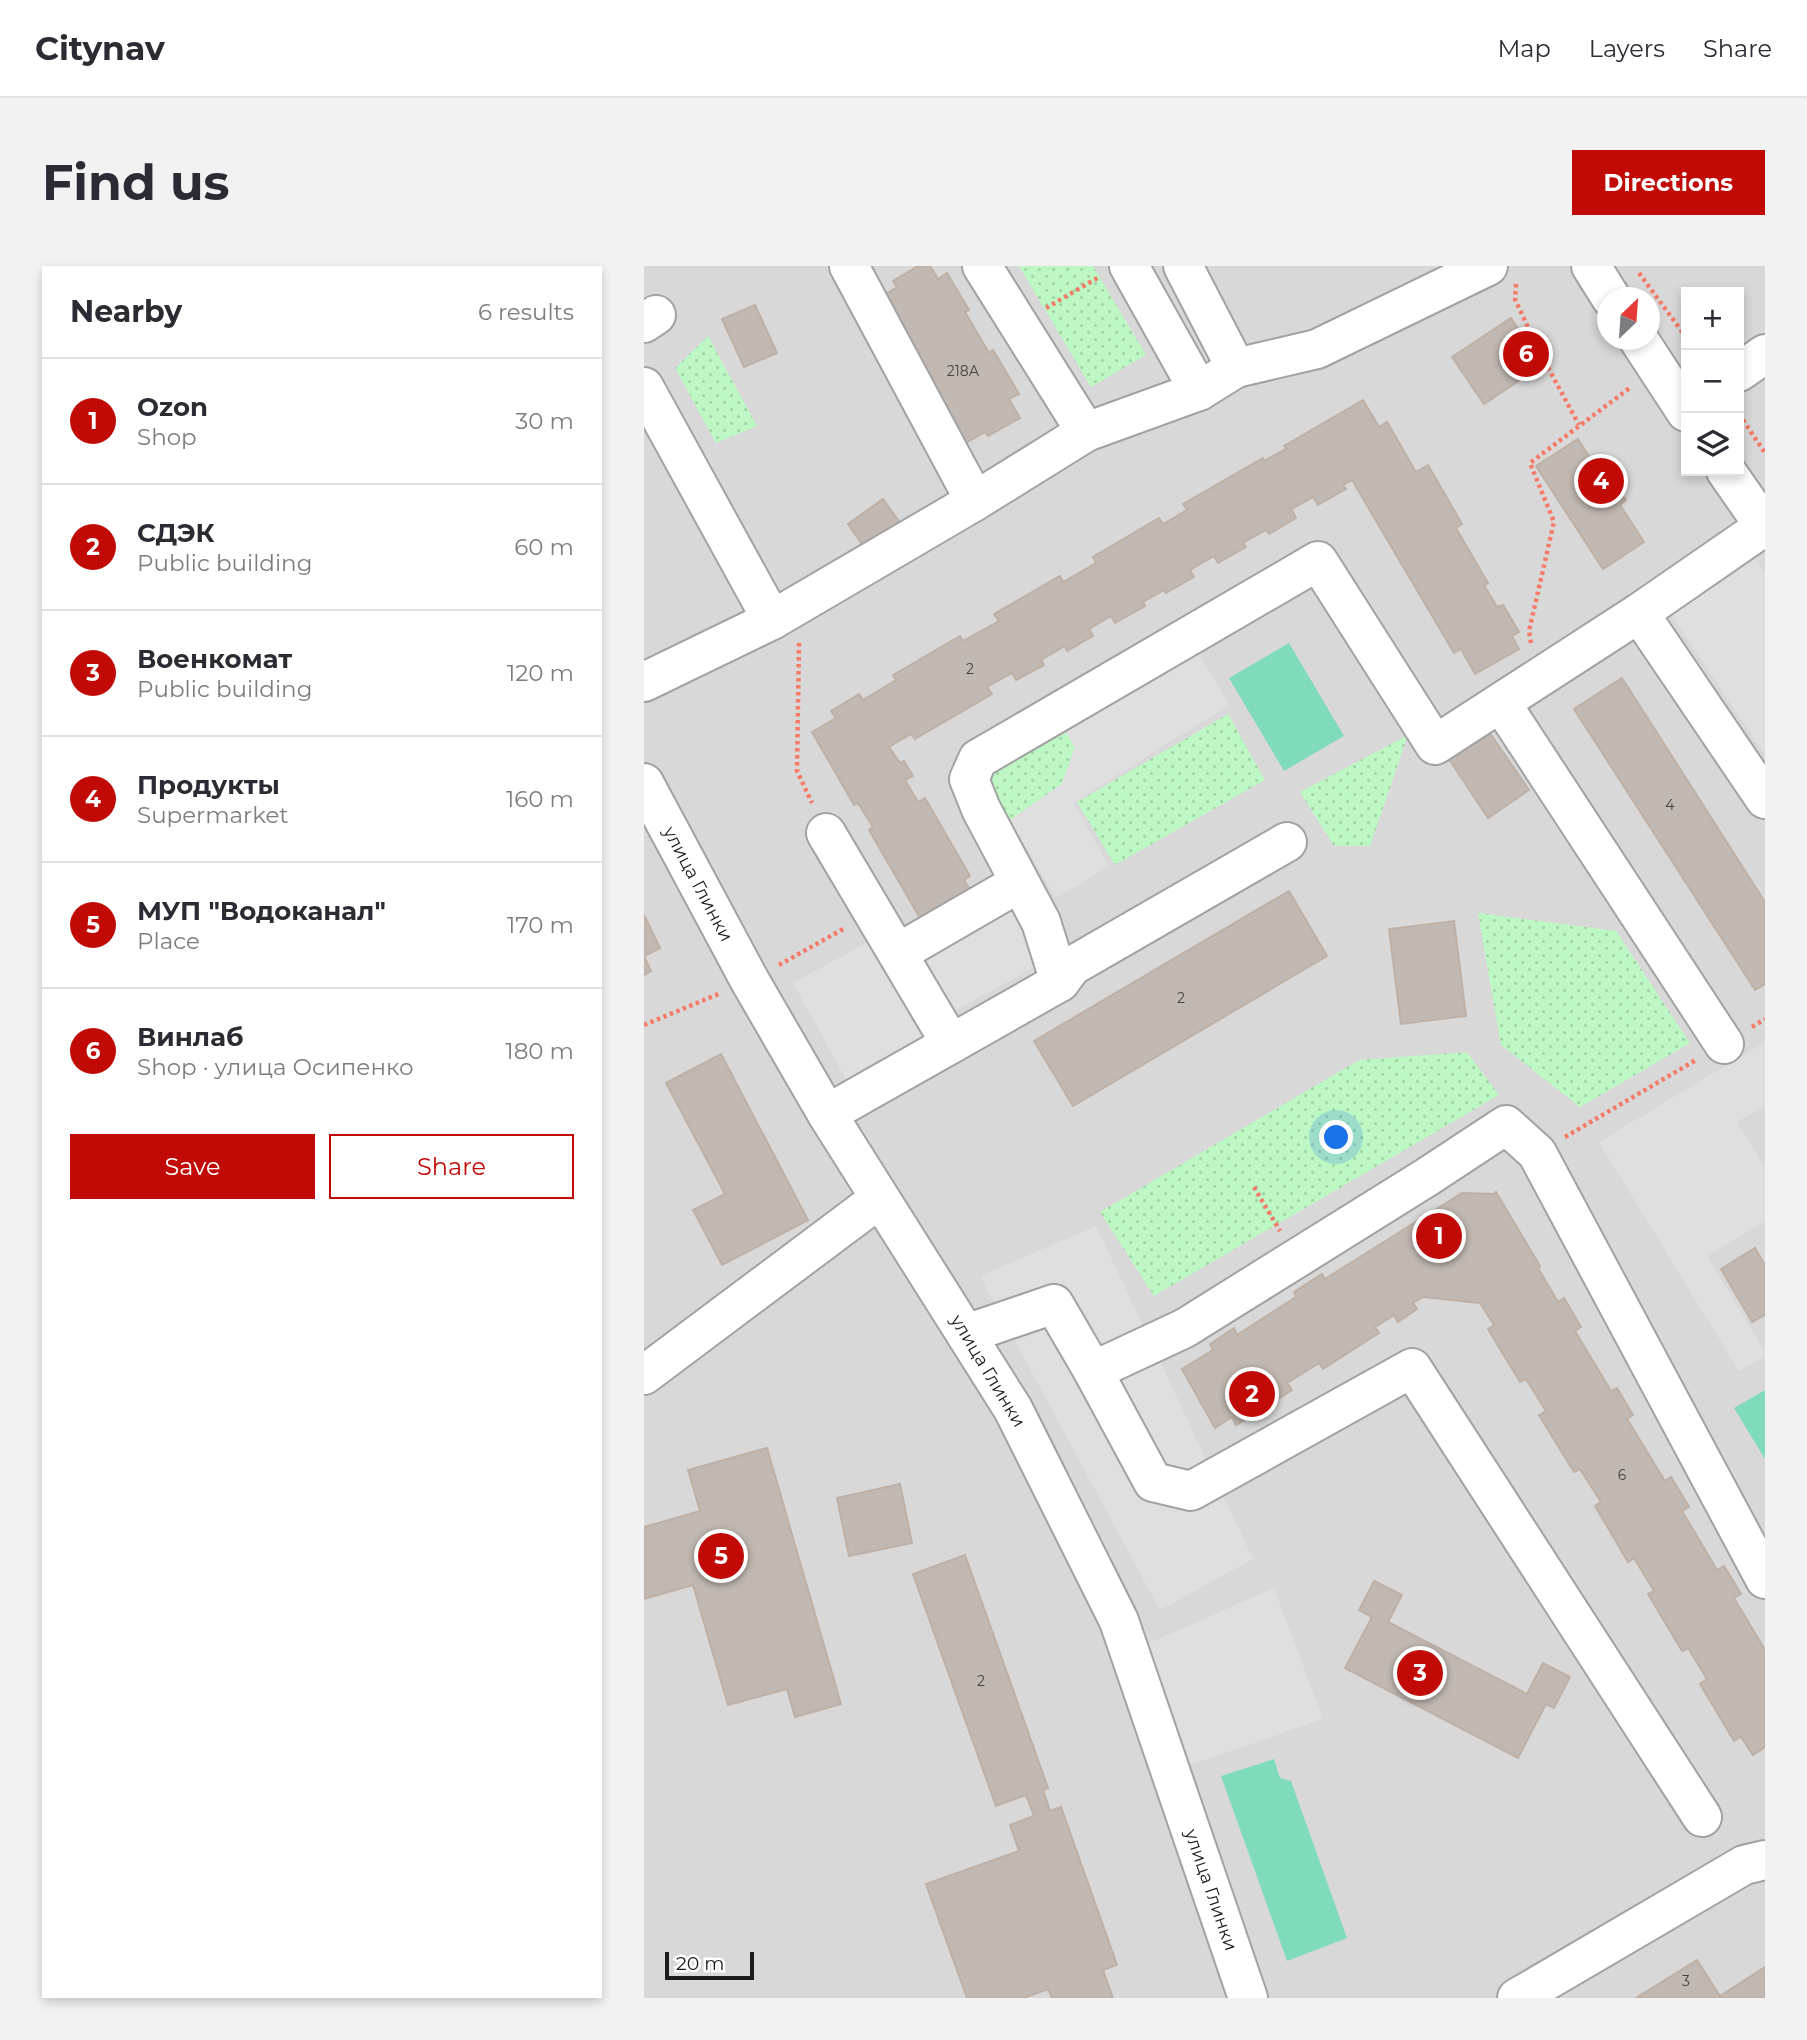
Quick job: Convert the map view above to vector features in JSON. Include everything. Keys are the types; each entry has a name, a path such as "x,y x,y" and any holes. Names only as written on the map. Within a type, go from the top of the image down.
{"street":[{"path":"849,266 975,501"},
{"path":"982,266 1086,432"},
{"path":"1183,266 1237,368"},
{"path":"1591,266 1604,287"},
{"path":"1118,269 1199,391"},
{"path":"644,682 785,612 975,501 1086,432 1199,391 1237,368 1317,349 1503,272"},
{"path":"1646,350 1681,404"},
{"path":"1744,369 1765,354"},
{"path":"644,387 785,612"},
{"path":"1060,982 1041,922 981,809 969,779 978,759 1318,561 1435,745 1639,613 1765,527 1729,476"},
{"path":"1639,613 1765,799"},
{"path":"1501,703 1724,1044"},
{"name":"улица Глинки","path":"644,783 739,986 827,1114 1013,1409 1119,1622 1248,1998"},
{"path":"826,833 951,1044"},
{"path":"827,1114 1060,982 1072,966 1287,842"},
{"path":"898,953 1019,883"},
{"path":"1093,1371 1185,1328 1507,1125 1537,1153 1765,1579"},
{"path":"644,1375 880,1199"},
{"path":"966,1334 1054,1304 1153,1482 1191,1491 1412,1368 1702,1817"},
{"path":"1517,1998 1744,1865 1765,1860"}],"path":[{"path":"1635,266 1681,330"},
{"path":"1018,324 1118,269"},
{"path":"1503,272 1538,349 1579,425"},
{"path":"1532,648 1529,631 1554,523 1530,463 1631,387"},
{"path":"1744,422 1765,453"},
{"path":"785,612 797,771 826,833"},
{"path":"644,1025 739,986 873,912"},
{"path":"1537,1153 1765,1019"},
{"path":"1254,1187 1274,1223 1298,1257"}],"shaded area":[{"path":"644,266 1765,266 1765,1998 644,1998"},
{"path":"1752,554 1765,574 1765,755 1668,610"},
{"path":"1197,650 1229,705 1073,803 1109,866 1056,898 1010,820 1062,784 1075,748 1063,726"},
{"path":"1011,905 1042,963 947,1015 915,958"},
{"path":"870,941 924,1039 847,1081 793,983"},
{"path":"1765,1042 1765,1105 1737,1122 1765,1168 1765,1221 1707,1256 1765,1352 1765,1356 1739,1371 1599,1142"},
{"path":"1096,1226 1253,1559 1160,1610 980,1276"},
{"path":"1274,1588 1323,1719 1185,1767 1145,1645"}],"green space":[{"path":"1019,266 1093,266 1146,355 1091,387"},
{"path":"708,336 757,426 716,443 675,368"},
{"path":"1289,643 1344,736 1284,771 1229,678"},
{"path":"1228,714 1265,780 1115,865 1077,802"},
{"path":"1063,726 1075,747 1062,784 1010,820 985,776"},
{"path":"1408,735 1370,846 1334,846 1300,792"},
{"path":"1478,913 1616,931 1690,1043 1580,1107 1501,1045"},
{"path":"1467,1052 1499,1095 1154,1296 1100,1212 1359,1060"},
{"path":"1765,1390 1765,1459 1734,1408"},
{"path":"1274,1759 1280,1778 1291,1781 1347,1938 1287,1961 1221,1776"}],"building":[{"path":"918,266 930,266 938,279 947,273 969,310 965,312 989,353 993,350 1019,394 1009,399 1020,418 988,436 985,432 966,443 879,298 897,287 893,281"},
{"path":"755,305 777,353 744,367 722,319"},
{"path":"1511,318 1542,365 1484,404 1452,357"},
{"path":"1363,400 1379,427 1387,422 1416,472 1428,465 1462,524 1456,528 1488,583 1484,585 1497,607 1503,605 1519,632 1512,636 1519,649 1475,674 1461,649 1454,653 1352,480 1343,485 1346,489 1318,505 1313,497 1291,509 1296,518 1269,534 1266,530 1243,543 1246,547 1218,563 1214,556 1190,570 1194,577 1143,602 1145,606 1115,623 1111,616 1089,629 1093,636 1067,651 1065,646 1041,660 1044,665 1016,680 1012,673 987,687 992,694 915,739 911,734 889,747 900,763 904,761 913,776 905,780 918,802 925,798 970,876 964,880 978,903 928,932 869,830 873,827 858,803 854,805 812,732 836,718 831,711 859,694 863,700 896,680 893,675 960,636 963,641 999,621 994,614 1060,576 1063,582 1096,563 1093,557 1159,518 1163,524 1187,510 1183,504 1263,458 1264,461 1286,449 1284,446"},
{"path":"1578,439 1603,478 1609,474 1626,500 1620,505 1644,542 1603,569 1536,466"},
{"path":"883,499 901,524 866,550 848,524"},
{"path":"1622,678 1765,902 1765,984 1755,990 1574,709"},
{"path":"1487,729 1529,790 1488,818 1447,756"},
{"path":"1289,891 1327,956 1073,1106 1034,1041"},
{"path":"644,915 660,948 644,956"},
{"path":"1454,921 1466,1016 1401,1024 1389,929"},
{"path":"644,956 651,971 644,975"},
{"path":"721,1054 808,1220 722,1265 693,1210 725,1194 666,1083"},
{"path":"1496,1192 1558,1302 1564,1298 1581,1327 1575,1331 1611,1391 1617,1388 1633,1415 1627,1419 1665,1481 1671,1477 1689,1507 1682,1511 1717,1570 1724,1566 1741,1594 1734,1598 1765,1650 1765,1747 1753,1755 1741,1737 1734,1741 1700,1684 1707,1679 1688,1648 1682,1651 1648,1594 1654,1591 1634,1558 1628,1562 1595,1506 1601,1502 1580,1469 1574,1472 1539,1415 1546,1411 1526,1379 1520,1382 1488,1329 1494,1325 1480,1303 1423,1297 1413,1303 1417,1309 1398,1322 1394,1315 1375,1327 1379,1333 1323,1369 1319,1363 1287,1383 1292,1390 1236,1425 1232,1417 1215,1428 1182,1369 1213,1350 1210,1344 1234,1328 1237,1335 1296,1297 1294,1292 1322,1274 1325,1279 1462,1193"},
{"path":"1755,1248 1765,1265 1765,1315 1752,1322 1721,1269"},
{"path":"767,1448 841,1704 795,1717 787,1689 728,1705 693,1585 644,1599 644,1527 700,1511 688,1470"},
{"path":"900,1484 912,1543 849,1556 837,1498"},
{"path":"965,1555 1048,1788 1043,1790 1050,1811 1061,1807 1117,1965 1103,1970 1113,1998 1052,1998 1048,1989 1024,1998 967,1998 926,1884 1019,1851 1010,1825 1034,1816 1026,1795 996,1806 913,1574"},
{"path":"1374,1581 1402,1595 1388,1622 1527,1694 1543,1663 1570,1677 1554,1708 1546,1704 1518,1758 1345,1668 1372,1617 1359,1610"},
{"path":"1697,1960 1720,1996 1765,1967 1765,1998 1636,1998"}],"place":[{"name":"Винлаб","path":"1526,354"},
{"name":"Продукты","path":"1601,481"},
{"name":"Ozon","path":"1439,1236"},
{"name":"СДЭК","path":"1252,1394"},
{"name":"МУП \"Водоканал\"","path":"721,1556"},
{"name":"Военкомат","path":"1420,1673"}]}
